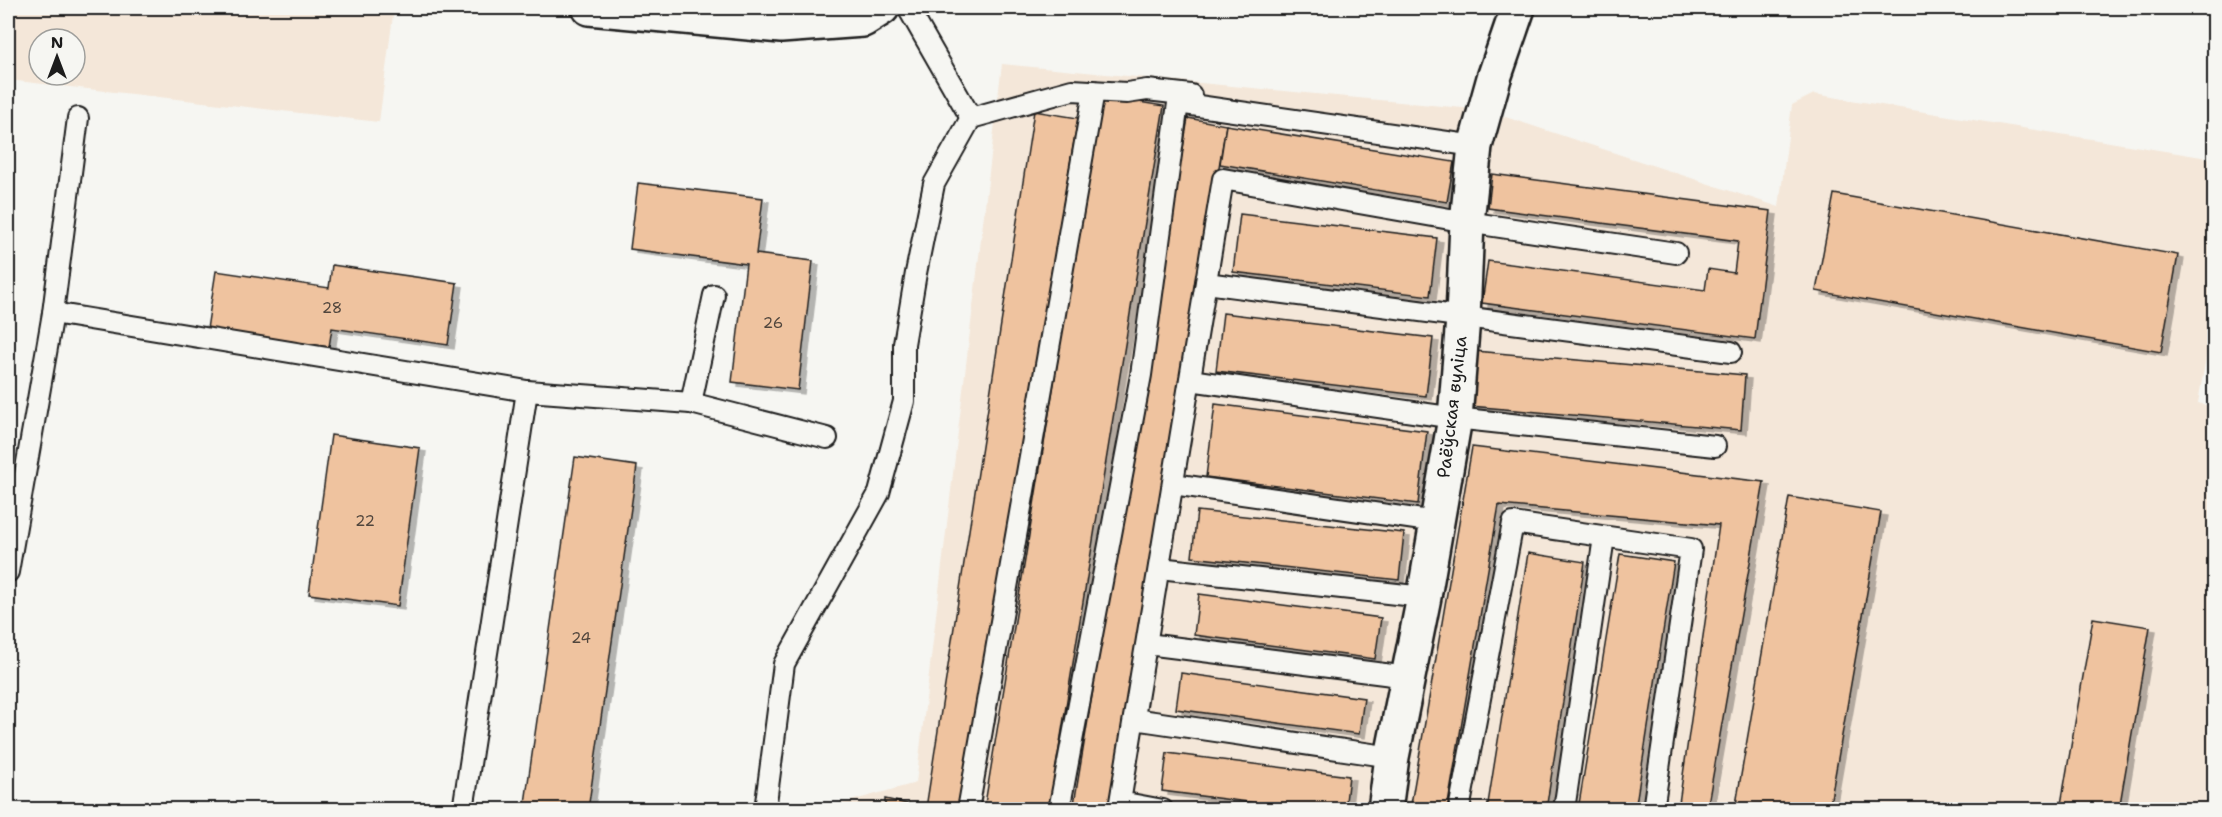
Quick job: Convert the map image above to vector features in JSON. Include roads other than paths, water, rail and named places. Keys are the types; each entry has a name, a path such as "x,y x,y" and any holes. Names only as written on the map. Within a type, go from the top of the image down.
{"street":[{"path":"589,8 781,26 863,20 882,8"},
{"name":"Раёўская вуліца","path":"1385,810 1392,757 1424,597 1455,418 1463,318 1467,222 1476,146 1494,78 1518,8"}],"lane":[{"path":"908,8 971,118"},
{"path":"765,810 784,664 879,493 904,402 904,344 934,184 971,118 1071,90 1127,93 1147,90 1191,94 1178,103 1141,375 1059,810"},
{"path":"968,810 1094,91"},
{"path":"1178,103 1476,146"},
{"path":"8,572 53,314 78,118"},
{"path":"1163,810 1120,802 1223,179 1467,222 1676,253"},
{"path":"1206,282 1463,318 1731,351"},
{"path":"691,403 714,295"},
{"path":"53,314 528,391 691,403 827,438"},
{"path":"1190,380 1455,418 1715,446"},
{"path":"463,810 528,391"},
{"path":"1173,483 1436,522"},
{"path":"1459,810 1513,523 1691,549 1653,810"},
{"path":"1564,810 1604,537"},
{"path":"1159,568 1424,597"},
{"path":"1147,644 1408,677"},
{"path":"1134,719 1392,757"}]}
